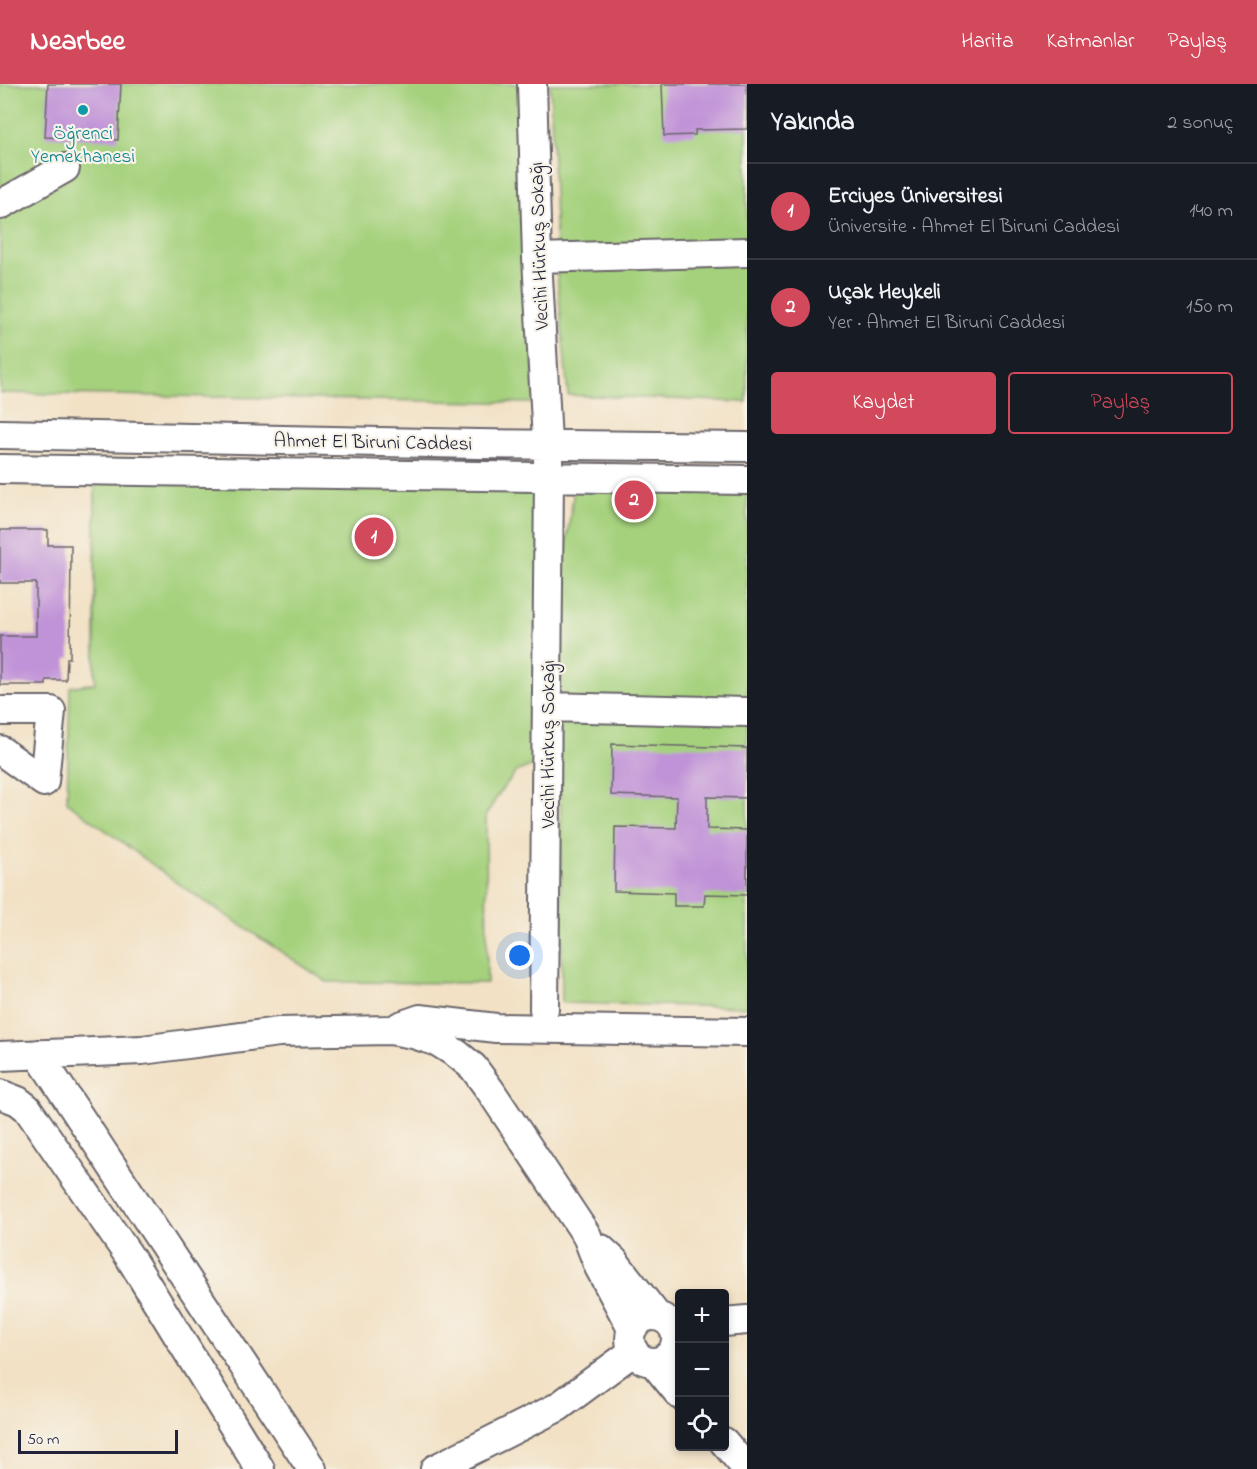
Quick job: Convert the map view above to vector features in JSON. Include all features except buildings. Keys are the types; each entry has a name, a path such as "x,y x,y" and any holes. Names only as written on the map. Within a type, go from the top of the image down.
{"street":[{"name":"Vecihi Hürkuş Sokağı","path":"532,84 537,258 549,478 544,1009"},
{"path":"0,205 65,168"},
{"path":"537,258 747,252"},
{"name":"Ahmet El Biruni Caddesi","path":"0,434 747,447"},
{"path":"683,479 669,468 667,461 675,449 685,446"},
{"name":"Ahmet El Biruni Caddesi","path":"0,469 747,480"},
{"path":"547,707 747,712"},
{"path":"0,711 51,711 44,782 0,750"},
{"path":"390,1030 420,1018 496,1028 747,1032"},
{"path":"0,1056 142,1050 279,1032 390,1030 438,1042 473,1067 587,1236 613,1260 660,1341 675,1382"},
{"path":"38,1054 312,1469"},
{"path":"0,1094 18,1101 27,1108 129,1256 261,1469"},
{"path":"729,1322 747,1320"},
{"path":"435,1469 558,1407 660,1341"},
{"path":"729,1448 747,1469"}],"green space":[{"path":"0,84 527,84 534,403 0,393"},
{"path":"550,84 747,84 747,402 568,395 557,274"},
{"path":"95,461 522,472 541,496 537,763 516,772 486,815 487,983 327,982 183,887 67,802 70,687 95,683"},
{"path":"747,472 747,1007 562,1003 559,593 575,483"}],"place":[{"name":"Öğrenci Yemekhanesi","path":"83,110"},
{"name":"Uçak Heykeli","path":"634,500"},
{"name":"Erciyes Üniversitesi","path":"374,537"}]}
